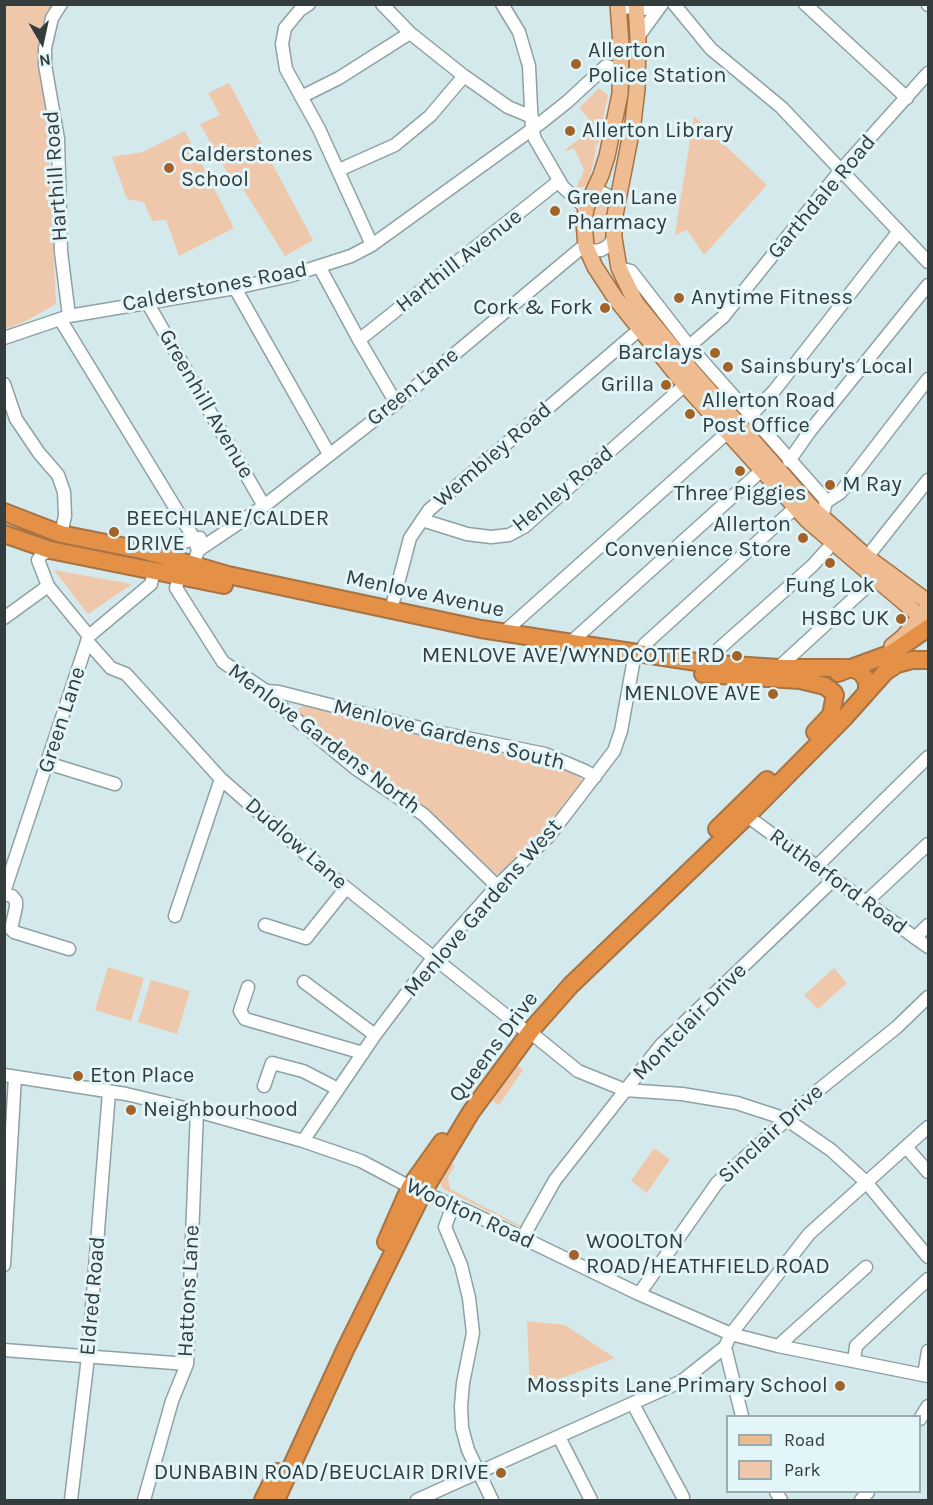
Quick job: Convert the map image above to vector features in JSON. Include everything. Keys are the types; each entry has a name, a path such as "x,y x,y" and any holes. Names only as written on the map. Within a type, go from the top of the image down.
{"highway":[{"name":"Menlove Avenue","path":"4,512 61,534 143,551 191,558 505,644 637,659 778,669 848,668"},
{"name":"Menlove Avenue","path":"4,534 50,550 154,571 191,558 228,575 391,610 502,633 570,643 637,659 727,676 800,680 825,686 835,694"},
{"path":"135,568 143,551"},
{"path":"920,660 897,664 885,672 863,696 849,703 843,702 835,694 834,678 837,674 903,646 927,614"},
{"path":"848,668 856,669 865,676 868,686 863,696"},
{"name":"Queens Drive","path":"263,1500 378,1259 416,1190 526,1030 570,975 824,724 831,715 835,694"},
{"name":"Queens Drive","path":"526,1030 747,816 863,696"},
{"name":"Queens Drive","path":"276,1500 416,1190"}],"main road":[{"path":"637,5 638,69 633,123 617,205 614,238 619,268 636,303 685,351 822,518 927,614"},
{"path":"618,7 621,44 620,94 607,156 589,202 584,234 586,247 595,267 616,299 685,385 796,507 833,543 922,592 927,614"},
{"path":"920,660 928,652"}],"street":[{"name":"Harthill Road","path":"61,4 52,18 45,48 45,65 58,139 65,317 191,558"},
{"path":"309,4 300,10 285,28 282,44 286,69 319,129 372,245"},
{"path":"382,4 410,33 464,76 532,123"},
{"path":"618,7 637,5 644,9 655,4"},
{"path":"638,37 662,4"},
{"path":"674,4 711,48 781,107 928,262"},
{"path":"805,4 907,98"},
{"path":"506,6 519,32 528,66 532,123 536,139 559,181 589,202 603,193 614,198 617,205"},
{"path":"301,97 339,78 410,33"},
{"name":"Calderstones Road","path":"4,338 65,317 235,288 289,276 351,256 372,245 532,123 567,102 596,75 607,58 621,44"},
{"path":"596,75 612,76 621,70 638,69"},
{"name":"Garthdale Road","path":"685,351 723,317 841,170 928,73"},
{"path":"339,170 395,145 430,116 464,76"},
{"name":"Harthill Avenue","path":"359,340 559,181"},
{"path":"750,415 780,383 899,231"},
{"path":"586,247 593,251 601,250 608,246 614,238"},
{"name":"Green Lane","path":"143,551 191,558 264,506 396,403 560,265 586,247"},
{"path":"319,266 396,403"},
{"path":"789,461 810,431 928,285"},
{"path":"235,288 329,454"},
{"name":"Greenhill Avenue","path":"147,302 264,506"},
{"name":"Wembley Road","path":"391,610 410,538 422,520 447,493 640,329"},
{"path":"685,351 750,415 826,502"},
{"path":"822,518 826,502 840,493 928,380"},
{"path":"4,384 16,419 39,453 58,475 64,492 65,516 61,534"},
{"name":"Henley Road","path":"422,520 475,535 492,537 509,535 524,527 685,385"},
{"path":"502,633 728,432"},
{"path":"570,643 762,470"},
{"path":"778,669 873,567 928,480"},
{"path":"637,659 645,644 796,507"},
{"path":"703,663 812,566 833,543"},
{"name":"Dudlow Lane","path":"50,550 41,555 38,560 48,586 111,668 126,674 221,779 346,888 578,1071 625,1090 682,1094 737,1103 786,1119 831,1150 866,1182 928,1257"},
{"name":"Menlove Gardens North","path":"191,558 176,588 223,662 266,691 274,701 355,768 424,815 497,886"},
{"name":"Green Lane","path":"4,893 10,861 47,763 88,639 151,584 154,571"},
{"path":"4,618 48,586"},
{"name":"Menlove Gardens West","path":"303,1141 375,1035 433,958 497,886 549,836 614,751 621,731 637,659"},
{"name":"Menlove Gardens South","path":"266,691 279,692 432,731 544,754 595,777"},
{"path":"817,866 928,757"},
{"path":"47,763 115,784"},
{"path":"175,916 221,779"},
{"name":"Rutherford Road","path":"747,816 928,947"},
{"path":"866,902 928,844"},
{"name":"Montclair Drive","path":"523,1238 555,1180 661,1045 833,880"},
{"path":"266,925 306,938 346,888"},
{"path":"4,893 12,896 16,901 10,929 69,949"},
{"path":"915,938 928,925"},
{"path":"304,982 375,1035"},
{"path":"248,987 240,1011 245,1019 363,1053"},
{"name":"Sinclair Drive","path":"639,1294 717,1183 821,1088 897,1027 928,997"},
{"path":"264,1086 272,1063 303,1071 339,1089"},
{"path":"4,1265 10,1076"},
{"name":"Woolton Road","path":"10,1076 110,1092 197,1112 303,1141 361,1161 416,1190 453,1205 639,1294 731,1334 778,1347 926,1375"},
{"name":"Eldred Road","path":"71,1500 88,1357 110,1092"},
{"name":"Hattons Lane","path":"144,1500 172,1401 187,1364 197,1112"},
{"path":"417,1500 682,1381 725,1347 731,1334 809,1234 928,1128"},
{"path":"906,1147 928,1172"},
{"path":"453,1205 445,1227 461,1265 469,1298 473,1333 463,1383 462,1428 468,1450 492,1500"},
{"path":"778,1347 867,1267"},
{"path":"854,1361 856,1346 928,1279"},
{"path":"725,1347 742,1415"},
{"path":"4,1350 187,1364"},
{"path":"926,1375 928,1351"},
{"path":"633,1404 683,1497"},
{"path":"559,1437 591,1500"}],"green space":[{"path":"5,5 57,5 41,66 48,137 56,304 24,322 5,329"},
{"path":"229,83 313,240 285,256 240,184 235,186 200,124 220,115 208,93"},
{"path":"599,88 608,95 598,145 595,145 589,182 584,187 576,188 584,170 574,148 565,150 593,128 589,119 579,108"},
{"path":"694,116 767,185 704,255 687,230 676,235 675,233"},
{"path":"185,131 234,228 179,256 166,220 152,221 144,202 127,199 112,157 143,152"},
{"path":"601,201 609,208 605,223 605,240 602,245 594,246 591,243 588,228 595,202"},
{"path":"54,570 132,584 88,614"},
{"path":"304,705 435,737 544,760 580,776 582,781 545,830 519,859 502,873 496,874 434,816 299,716 298,709"},
{"path":"108,967 144,978 131,1021 95,1010"},
{"path":"834,968 847,983 818,1009 804,995"},
{"path":"151,980 190,991 177,1034 138,1022"},
{"path":"516,1064 523,1070 499,1105 490,1099"},
{"path":"654,1148 670,1159 647,1193 631,1181"},
{"path":"450,1161 455,1166 448,1177 450,1189 523,1227 442,1188 440,1180"},
{"path":"527,1321 565,1325 615,1358 530,1390"}],"place":[{"name":"Allerton Police Station","path":"576,64"},
{"name":"Allerton Library","path":"570,131"},
{"name":"Calderstones School","path":"169,168"},
{"name":"Green Lane Pharmacy","path":"555,211"},
{"name":"Anytime Fitness","path":"679,298"},
{"name":"Cork & Fork","path":"605,308"},
{"name":"Barclays","path":"715,353"},
{"name":"Sainsbury's Local","path":"728,367"},
{"name":"Grilla","path":"666,385"},
{"name":"Allerton Road Post Office","path":"690,414"},
{"name":"Three Piggies","path":"740,471"},
{"name":"M Ray","path":"830,485"},
{"name":"BEECHLANE/CALDER DRIVE","path":"114,532"},
{"name":"Allerton Convenience Store","path":"803,538"},
{"name":"Fung Lok","path":"830,563"},
{"name":"HSBC UK","path":"901,619"},
{"name":"MENLOVE AVE/WYNDCOTTE RD","path":"737,656"},
{"name":"MENLOVE AVE","path":"773,694"},
{"name":"Eton Place","path":"78,1076"},
{"name":"Neighbourhood","path":"131,1110"},
{"name":"WOOLTON ROAD/HEATHFIELD ROAD","path":"574,1255"},
{"name":"Mosspits Lane Primary School","path":"840,1386"},
{"name":"DUNBABIN ROAD/BEUCLAIR DRIVE","path":"501,1473"}]}
